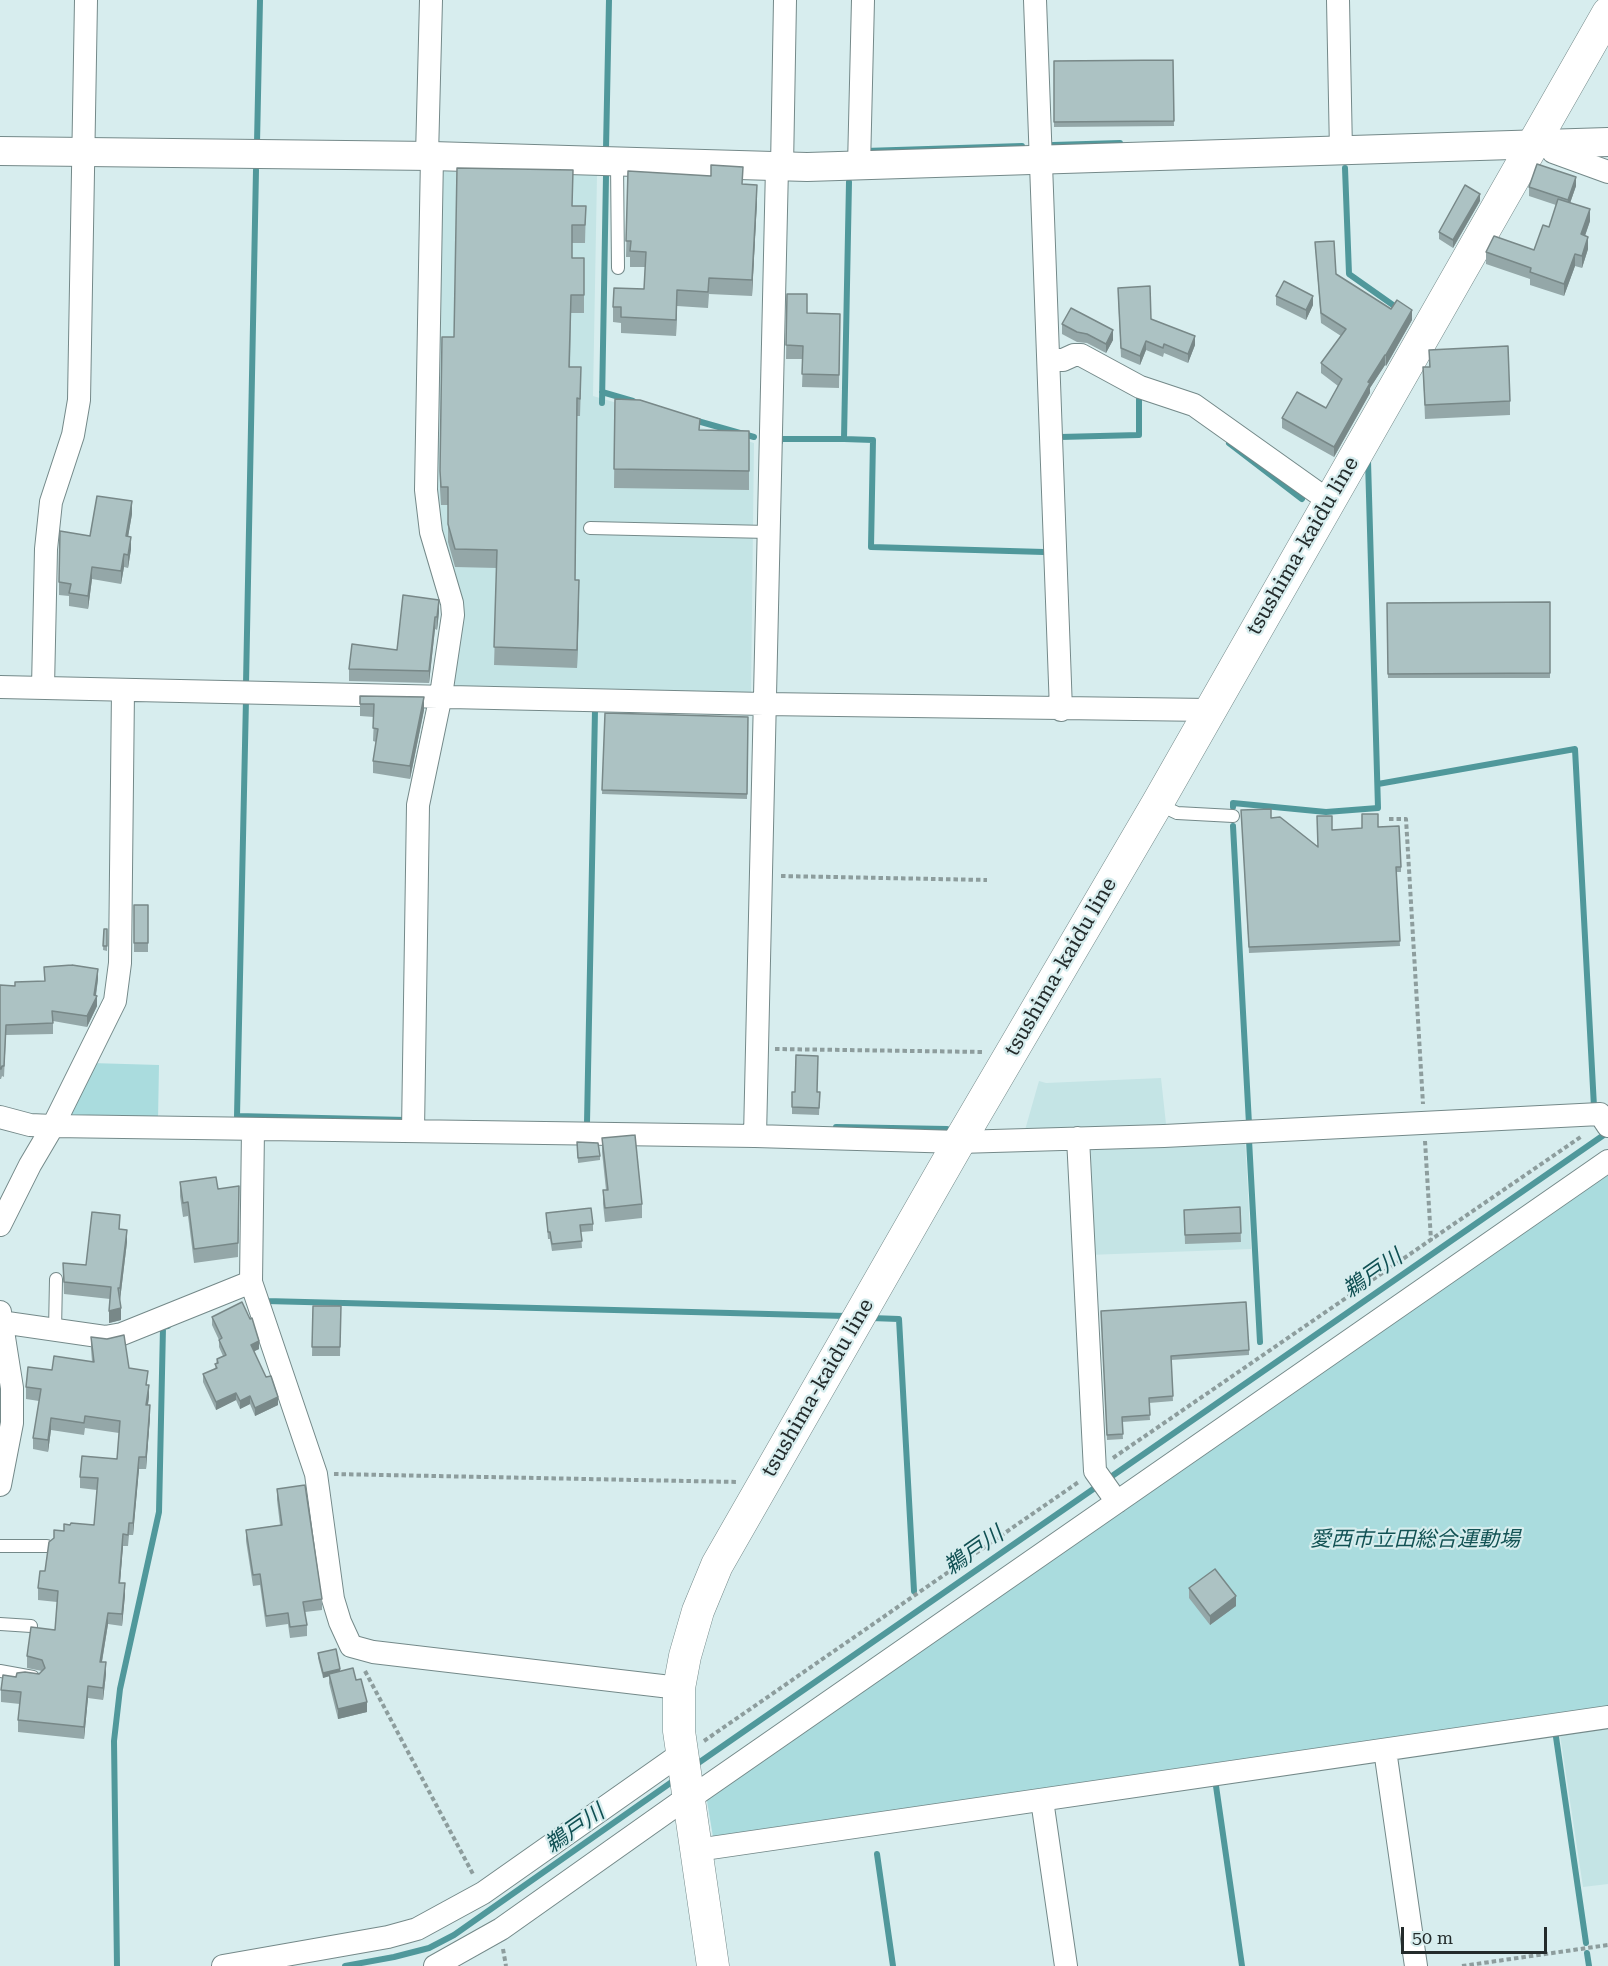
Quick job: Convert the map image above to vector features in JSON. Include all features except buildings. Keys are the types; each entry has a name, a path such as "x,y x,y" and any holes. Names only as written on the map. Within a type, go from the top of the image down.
{"main road":[{"name":"tsushima-kaidu line","path":"713,1966 679,1731 679,1688 685,1656 698,1611 717,1565 959,1142 1157,804 1329,501 1543,148 1608,14"}],"street":[{"path":"43,687 46,549 51,502 73,435 79,400 86,0"},
{"path":"413,1131 418,805 441,695 453,615 452,603 431,532 426,490 431,0"},
{"path":"754,1136 768,532 785,0"},
{"path":"859,166 863,0"},
{"path":"1035,0 1061,710"},
{"path":"1338,0 1349,150"},
{"path":"1349,150 1352,0"},
{"path":"0,151 430,156 779,167 1349,150 1543,148 1608,142"},
{"path":"1543,148 1608,172"},
{"path":"1049,360 1063,360 1074,355 1081,355 1140,387 1194,405 1329,501"},
{"path":"0,687 1061,710 1209,710"},
{"path":"0,1222 53,1125 115,1001 118,984 123,690"},
{"path":"0,1117 30,1125 754,1136 959,1142 1164,1136 1600,1114 1606,1122"},
{"path":"253,1129 251,1282 316,1474 333,1599 351,1646 373,1652 679,1688"},
{"path":"1078,1138 1096,1472 1115,1499"},
{"path":"435,1966 501,1929 688,1795 1608,1161"},
{"path":"0,1485 12,1423 12,1388 1,1319 97,1338 122,1334 251,1282"},
{"path":"696,1850 1608,1717"},
{"path":"1385,1750 1416,1966"},
{"path":"223,1966 388,1938 417,1929 483,1893 682,1754"},
{"path":"1042,1800 1066,1966"}],"lane":[{"path":"617,162 618,268"},
{"path":"590,528 768,532"},
{"path":"1157,804 1177,813 1233,816"},
{"path":"55,1331 56,1279"},
{"path":"0,1546 47,1546"},
{"path":"0,1624 31,1626"},
{"path":"0,1671 37,1678"}],"path":[{"path":"1389,819 1406,819 1431,1240"},
{"path":"760,875 987,880"},
{"path":"757,1048 1012,1052"},
{"path":"682,1754 1606,1122"},
{"path":"316,1474 764,1483"},
{"path":"351,1646 483,1893"},
{"path":"1462,1966 1608,1945"}],"shaded area":[{"path":"437,171 597,175 593,396 754,443 751,692 743,699 447,688 459,607 435,532"},
{"path":"1161,1078 1166,1124 1025,1130 1039,1081 1046,1083"},
{"path":"1245,1139 1251,1249 1088,1255 1083,1146"},
{"path":"1608,1728 1608,1884 1583,1887 1560,1735"}],"green space":[{"path":"91,1063 159,1065 158,1120 63,1117"},
{"name":"愛西市立田総合運動場","path":"1608,1170 1608,1707 713,1837 706,1795"}],"waterway":[{"path":"257,143 260,0"},
{"path":"606,149 609,0"},
{"path":"1053,145 1120,143"},
{"path":"865,151 1022,146"},
{"path":"1345,168 1349,274 1400,310"},
{"path":"246,684 256,170"},
{"path":"602,403 606,176"},
{"path":"849,182 844,439 873,440 871,547 1044,552"},
{"path":"602,392 633,401"},
{"path":"1060,440 1060,437 1139,435 1139,396 1142,396"},
{"path":"694,420 754,437"},
{"path":"780,442 780,439 844,439"},
{"path":"1229,443 1302,499"},
{"path":"1233,807 1233,803 1326,812 1378,808 1368,461"},
{"path":"246,699 237,1116 406,1120"},
{"path":"587,1123 595,710"},
{"path":"1378,784 1575,749 1594,1107"},
{"path":"1233,826 1249,1124"},
{"path":"836,1127 947,1129"},
{"name":"鵜戸川","path":"694,1766 1608,1132"},
{"path":"1249,1140 1260,1342"},
{"path":"264,1297 266,1301 846,1316"},
{"path":"871,1318 899,1319 914,1591"},
{"path":"117,1966 114,1741 120,1689 159,1512 163,1327 168,1326"},
{"path":"1556,1737 1586,1943"},
{"name":"鵜戸川","path":"345,1966 429,1948 454,1935 676,1779"},
{"path":"1216,1786 1242,1966"},
{"path":"877,1854 893,1966"},
{"path":"1587,1953 1589,1966"}]}
